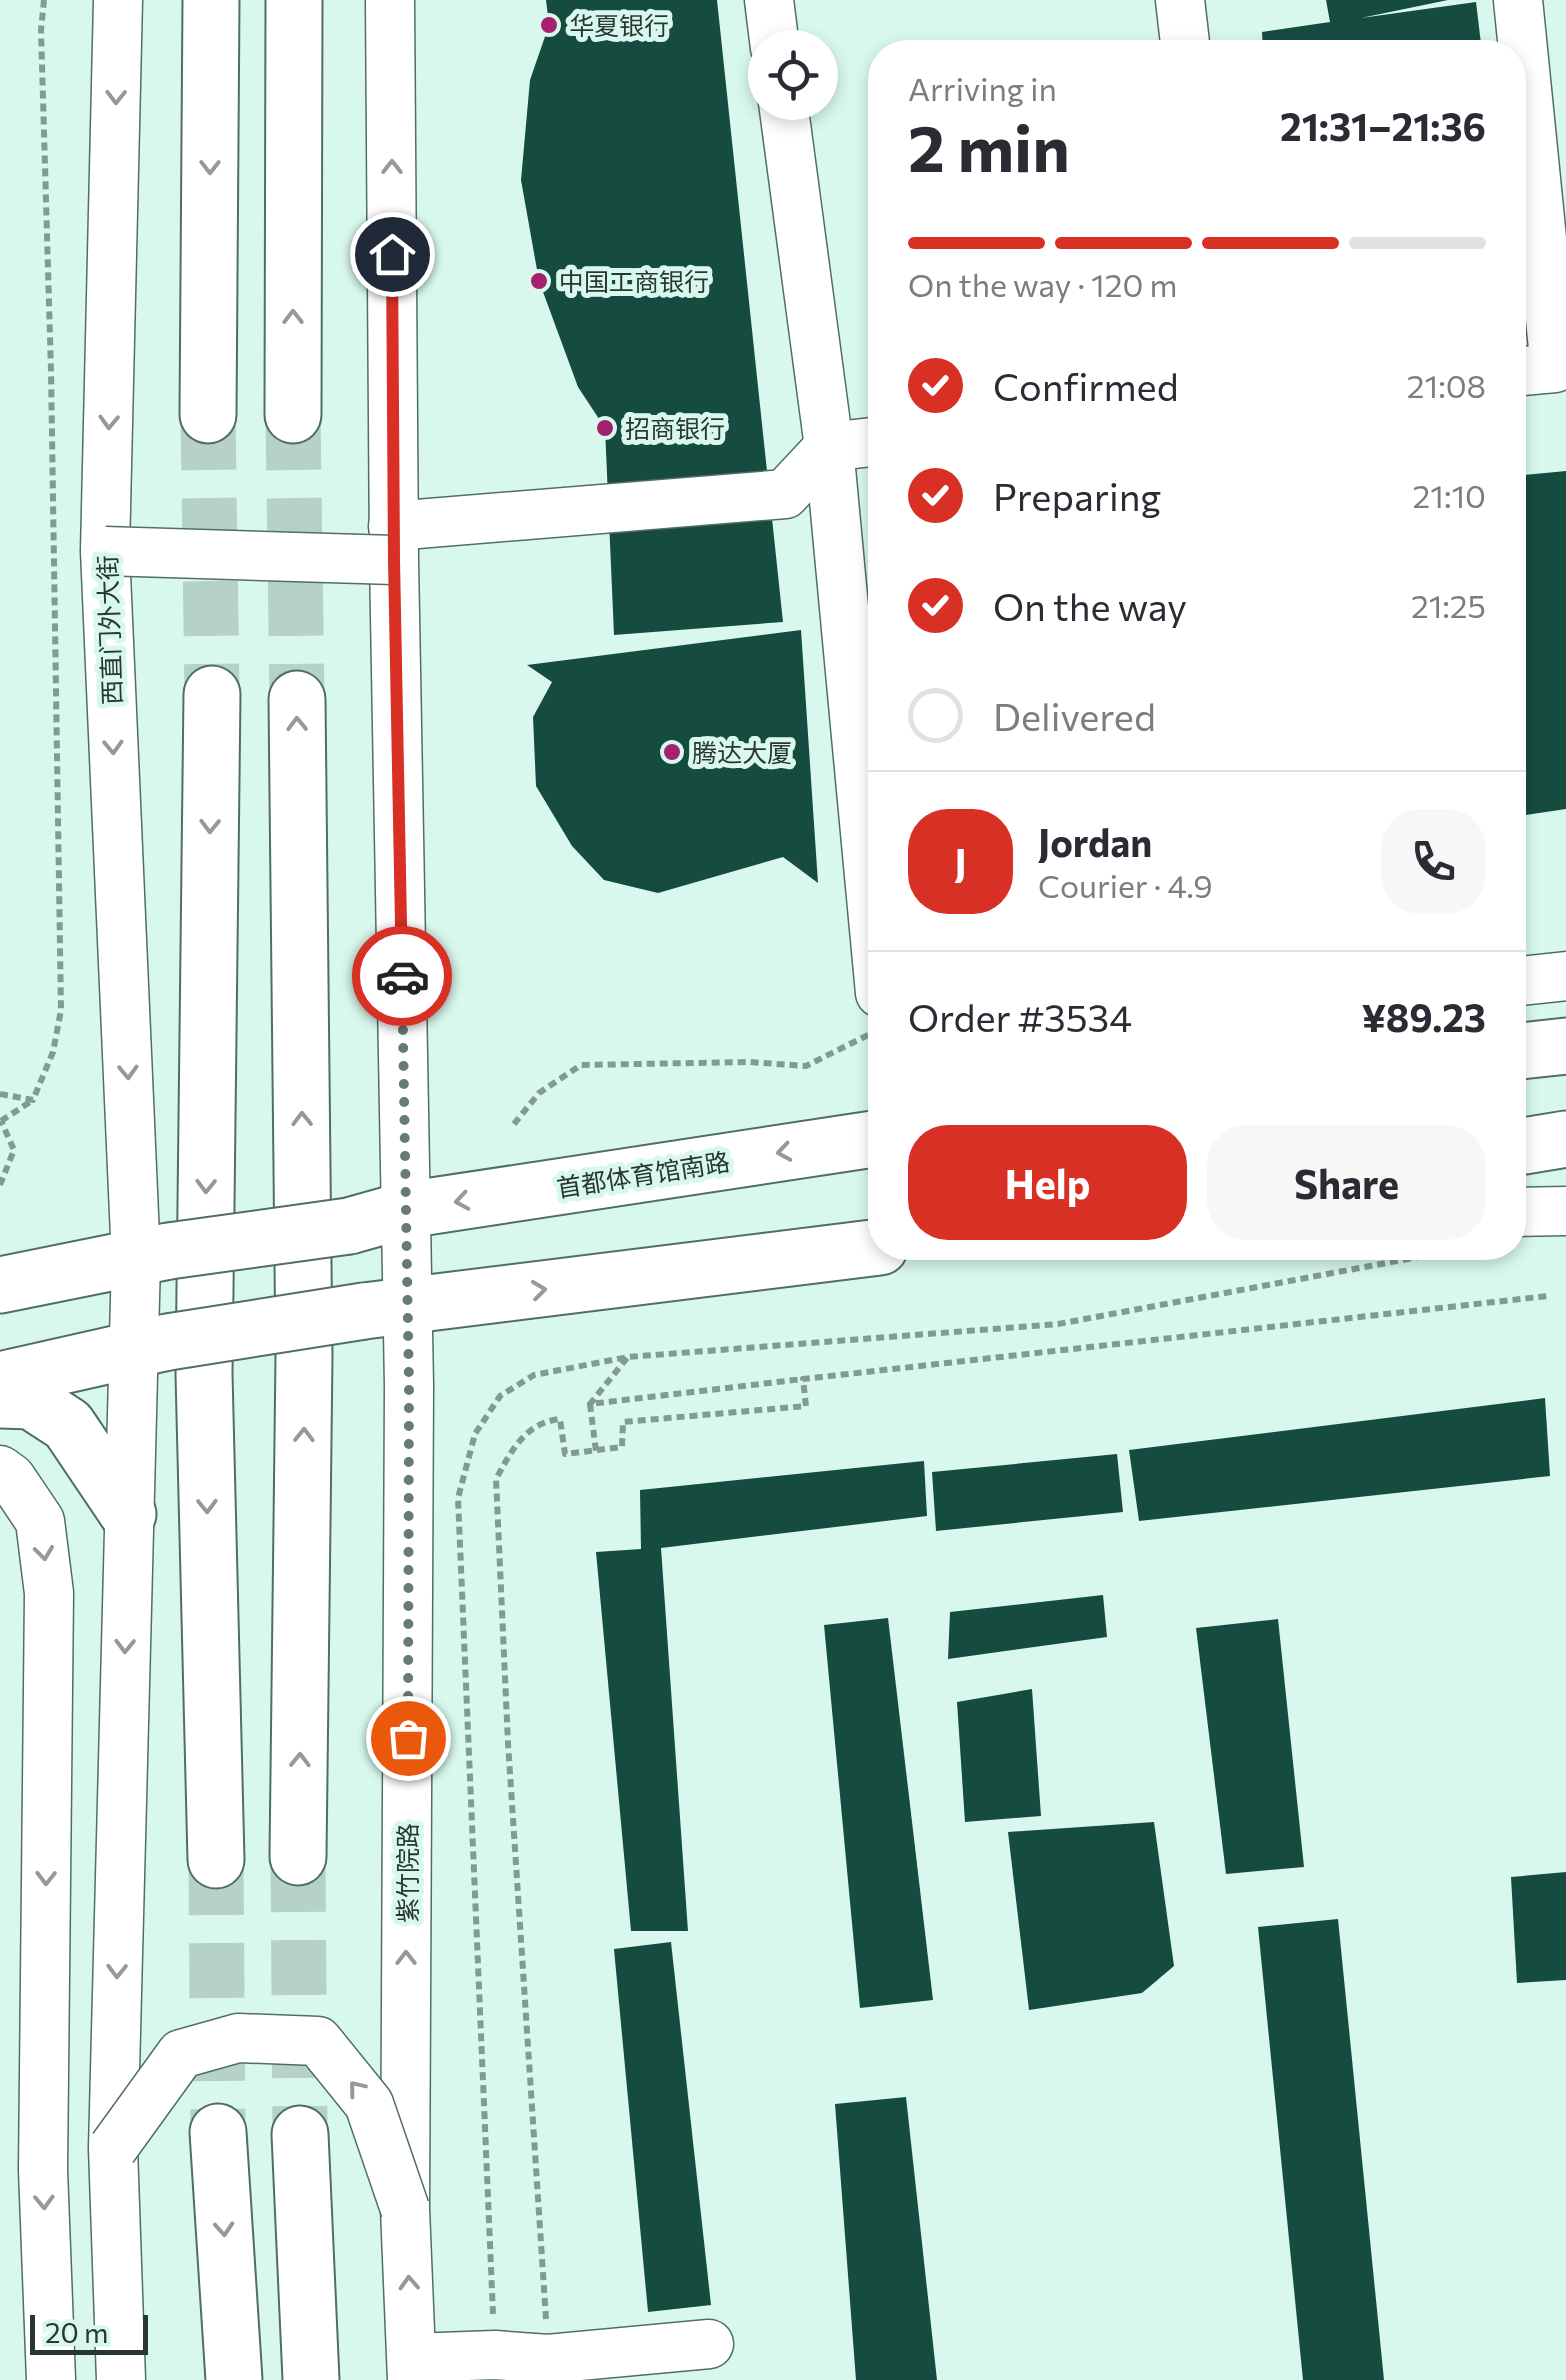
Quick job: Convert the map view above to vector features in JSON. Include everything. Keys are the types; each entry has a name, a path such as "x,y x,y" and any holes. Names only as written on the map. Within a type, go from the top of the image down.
{"main road":[{"path":"208,415 211,0"},
{"path":"293,415 294,0"},
{"path":"212,694 169,1355 216,1860"},
{"path":"297,699 304,1356 298,1857"},
{"path":"1526,1050 1566,1046"},
{"path":"1526,1146 1566,1139"},
{"name":"首都体育馆南路","path":"0,1285 152,1256 350,1226 406,1210 868,1140"},
{"path":"0,1380 169,1355 386,1308 868,1248"},
{"path":"0,1400 31,1401 68,1426 128,1514"},
{"path":"218,2132 234,2380"},
{"path":"300,2134 311,2380"}],"street":[{"name":"西直门外大街","path":"118,0 105,551 152,1256 169,1355"},
{"path":"390,0 394,543 406,1210"},
{"path":"769,0 773,30"},
{"path":"1180,0 1185,40"},
{"path":"1518,0 1522,40"},
{"path":"1526,80 1555,368 1526,371"},
{"path":"785,120 829,448 868,865"},
{"path":"105,551 394,543 786,494 829,448 868,443"},
{"path":"1526,980 1566,976"},
{"name":"紫竹院路","path":"406,1210 386,1308 405,2209 412,2369"},
{"path":"1526,1212 1566,1211"},
{"path":"121,2380 113,2148 128,1514 169,1355"},
{"path":"0,1470 40,1521 49,1593 43,2170 51,2380"},
{"path":"113,2148 182,2054 238,2038 318,2041 369,2104 405,2209"},
{"path":"412,2369 495,2355 548,2358 709,2344"}],"path":[{"path":"0,1185 14,1150 0,1121 34,1100 52,1052 61,1010 52,371 41,30 44,0"},
{"path":"514,1124 539,1093 580,1065 748,1062 806,1066 868,1034"},
{"path":"0,1094 34,1100"},
{"path":"495,2355 458,1498 475,1434 500,1396 534,1376 628,1357 1058,1324 1403,1260"},
{"path":"590,1404 1548,1296"},
{"path":"596,1451 590,1404 628,1357"},
{"path":"548,2358 508,1743 496,1480 517,1442 540,1421 560,1419 565,1454 622,1447 623,1422 806,1406 803,1380"}],"building":[{"path":"546,0 717,0 783,622 614,635 605,428 578,387 539,281 521,180 530,80 549,25"},
{"path":"1326,0 1448,0 1361,18 1476,2 1481,40 1262,40 1262,32 1330,22"},
{"path":"1566,471 1566,809 1526,815 1526,475"},
{"name":"腾达大厦","path":"801,630 818,883 783,857 658,893 604,880 572,846 536,786 533,717 552,682 527,665"},
{"path":"1545,1398 1550,1476 1139,1521 1129,1450"},
{"path":"1117,1454 1123,1512 936,1531 932,1472"},
{"path":"924,1461 927,1516 661,1548 688,1931 631,1931 596,1552 641,1549 640,1490"},
{"path":"1103,1595 1107,1637 948,1659 950,1612"},
{"path":"888,1618 933,2000 860,2008 824,1625"},
{"path":"1278,1619 1304,1867 1226,1874 1196,1628"},
{"path":"1032,1689 1041,1816 965,1822 957,1702"},
{"path":"1154,1822 1174,1966 1142,1993 1029,2010 1008,1832"},
{"path":"1566,1872 1566,1980 1517,1983 1511,1877"},
{"path":"1338,1919 1384,2380 1303,2380 1258,1927"},
{"path":"671,1942 711,2305 648,2312 614,1949"},
{"path":"906,2097 937,2380 856,2380 835,2104"}],"tunnel":[{"path":"208,415 212,694"},
{"path":"293,415 297,699"},
{"path":"298,1857 300,2134"},
{"path":"216,1860 218,2132"}],"way so far":[{"path":"402,976 409,1386 408,1738"}],"place":[{"name":"华夏银行","path":"549,25"},
{"name":"中国工商银行","path":"539,281"},
{"name":"招商银行","path":"605,428"},
{"name":"腾达大厦","path":"672,752"}],"route":[{"path":"392,254 402,976"}]}
